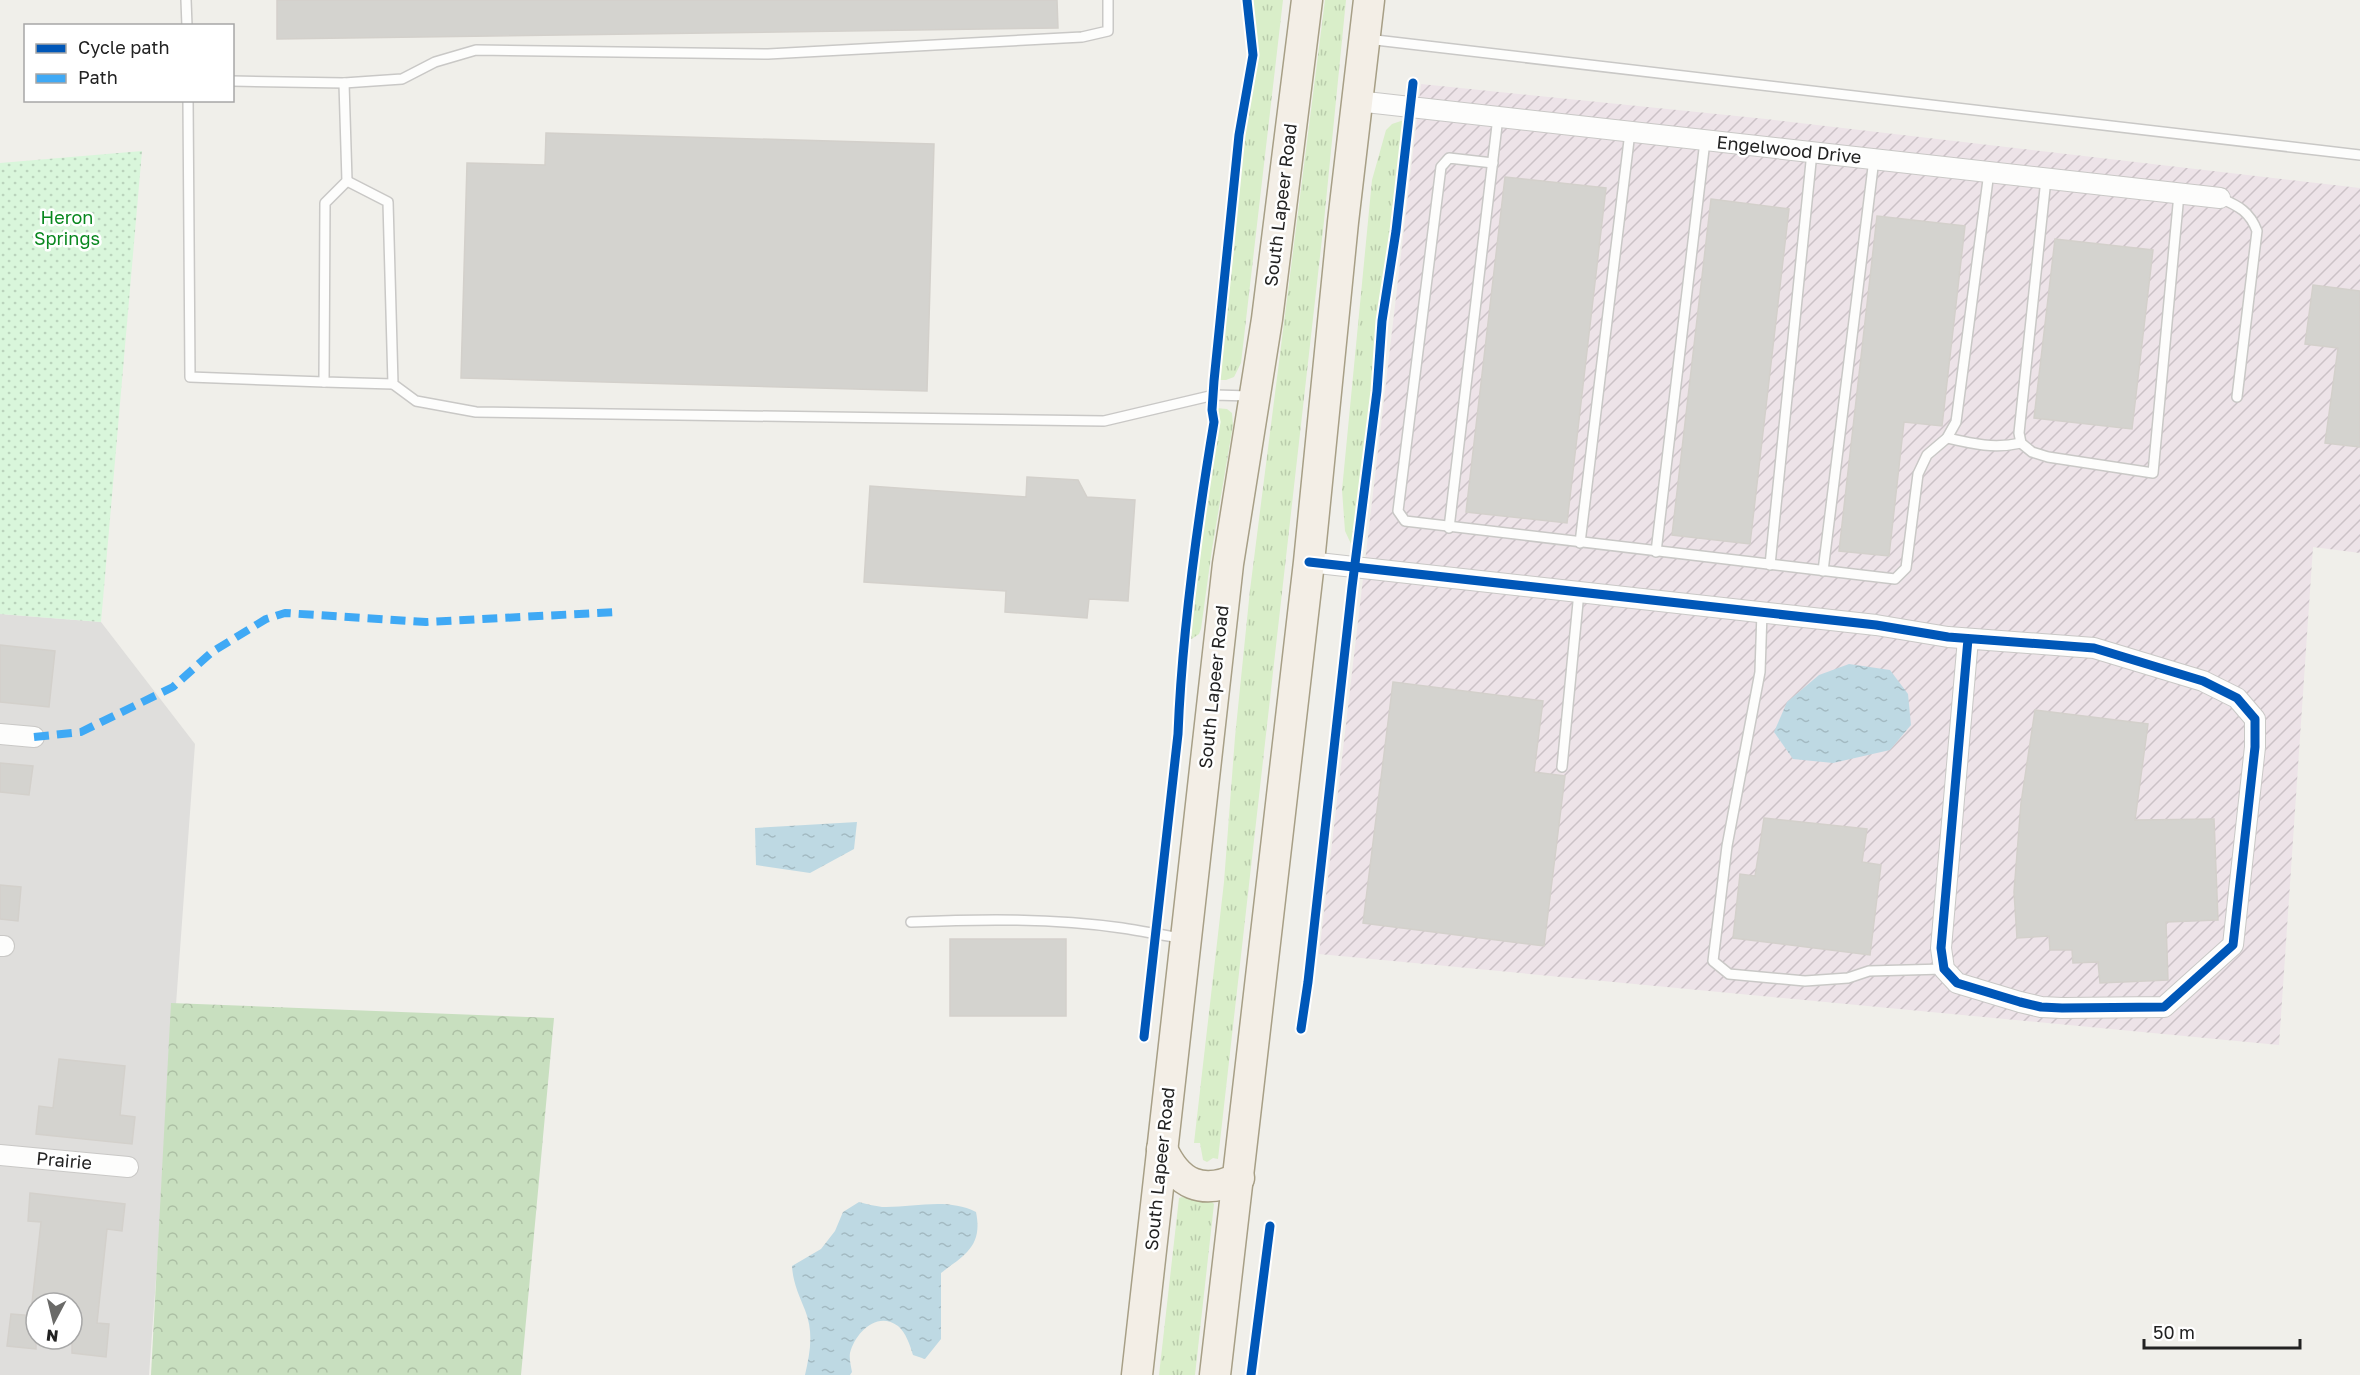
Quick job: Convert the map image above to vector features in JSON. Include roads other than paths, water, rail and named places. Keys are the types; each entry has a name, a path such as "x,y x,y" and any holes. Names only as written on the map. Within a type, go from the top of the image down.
{"main road":[{"name":"South Lapeer Road","path":"1137,1375 1227,575 1267,320 1307,0"},
{"path":"1215,1375 1309,562 1369,0"},
{"path":"1162,1149 1170,1167 1178,1176 1201,1186 1227,1184 1239,1179"}],"street":[{"name":"Engelwood Drive","path":"1358,101 2220,198"},
{"path":"1309,562 1875,625 1968,639 2094,648 2203,681 2237,698 2255,719 2255,747 2233,945 2164,1007 2041,1007 1958,983 1944,969 1941,948 1968,639"},
{"path":"0,734 34,737"},
{"name":"Prairie","path":"0,1155 128,1167"}],"lane":[{"path":"186,0 187,24"},
{"path":"234,81 344,83 402,79 435,62 476,51 768,54 1082,37 1108,31 1108,0"},
{"path":"1365,38 2360,155"},
{"path":"324,382 324,203 347,181 344,83"},
{"path":"188,102 190,377 393,384 416,401 476,412 1104,421 1214,395 1255,397"},
{"path":"1449,528 1498,117"},
{"path":"1580,543 1630,132"},
{"path":"1656,552 1705,141"},
{"path":"1770,565 1812,152"},
{"path":"1493,163 1449,158 1441,167 1398,511 1405,521 1895,579 1906,568 1918,474 1927,455 1947,438 1956,422 1989,172"},
{"path":"1822,571 1874,159"},
{"path":"2046,179 2019,433 2021,443 2032,452 2048,457 2153,473 2179,194"},
{"path":"347,181 388,202 393,384"},
{"path":"2220,198 2240,206 2252,218 2257,231 2238,397"},
{"path":"1947,438 1982,446 2021,443"},
{"path":"1562,767 1579,592"},
{"path":"1762,612 1760,672 1727,846 1713,961 1730,974 1805,981 1848,978 1869,971 1944,969"},
{"path":"911,922 994,919 1064,923 1121,928 1186,938"}],"water":[{"path":"1849,664 1890,670 1908,694 1911,725 1890,750 1833,763 1793,759 1774,732 1787,702 1819,675"},
{"path":"857,822 854,849 810,873 756,865 755,828"},
{"path":"859,1202 882,1207 941,1204 965,1208 976,1212 977,1233 964,1255 941,1273 941,1339 925,1359 913,1355 909,1343 898,1326 882,1321 868,1326 857,1338 850,1353 852,1372 850,1375 805,1375 810,1351 810,1327 795,1283 792,1266 821,1249 835,1231 843,1212"}],"park label":[{"name":"Heron Springs","path":"67,228"}]}
